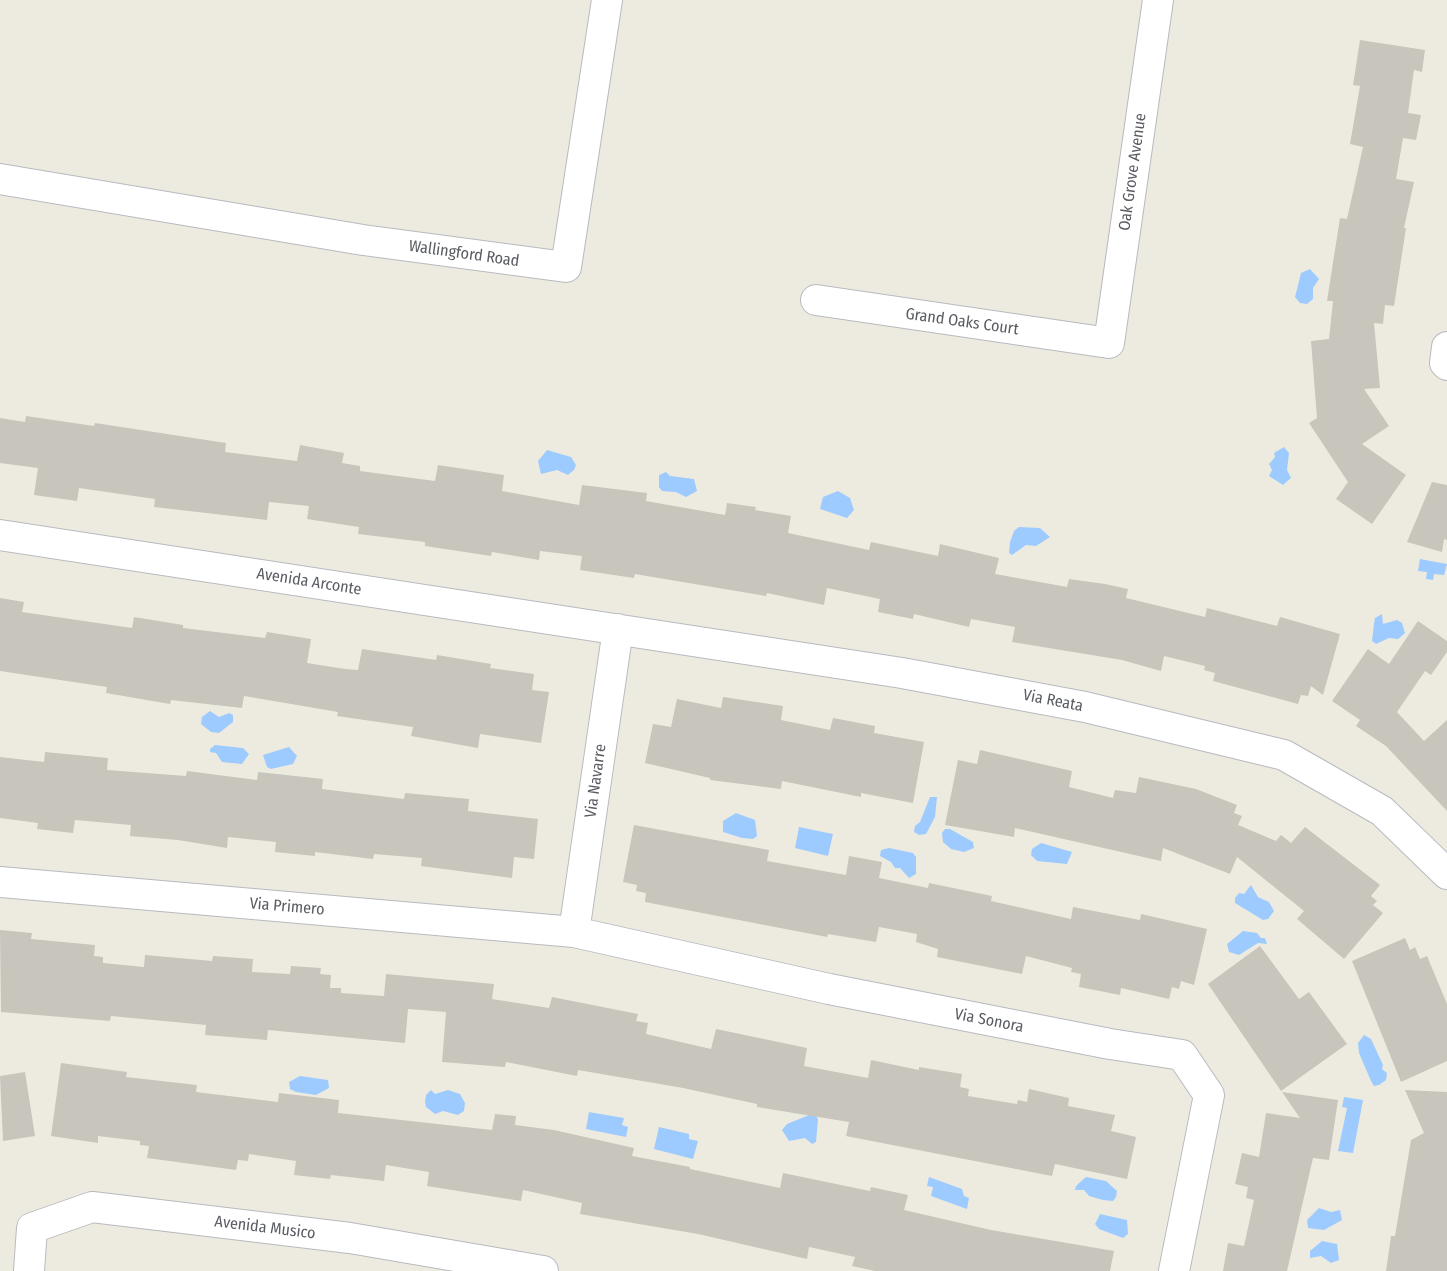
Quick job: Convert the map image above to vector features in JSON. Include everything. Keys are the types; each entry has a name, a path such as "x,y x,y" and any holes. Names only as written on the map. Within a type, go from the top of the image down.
{"street":[{"name":"Wallingford Road","path":"0,179 363,240 566,267 607,0"},
{"name":"Oak Grove Avenue","path":"1109,344 1158,0"},
{"name":"Grand Oaks Court","path":"816,300 1109,344"},
{"path":"1447,347 1445,363 1447,365"},
{"name":"Avenida Arconte","path":"0,535 618,629"},
{"name":"Via Reata","path":"618,629 902,673 1084,707 1284,755 1382,811 1447,874"},
{"name":"Via Navarre","path":"574,932 618,629"},
{"name":"Via Primero","path":"0,882 574,932"},
{"name":"Via Sonora","path":"574,932 841,991 1110,1044 1182,1055 1209,1095 1174,1271"},
{"name":"Avenida Musico","path":"29,1271 32,1228 92,1207 350,1238 543,1271"}],"water":[{"path":"1310,269 1319,279 1313,288 1313,299 1307,304 1300,303 1295,297 1301,273"},
{"path":"1284,447 1289,453 1287,470 1291,478 1283,485 1269,476 1272,470 1269,464 1275,457 1274,453"},
{"path":"547,450 571,457 576,465 574,470 568,475 557,470 541,474 538,461"},
{"path":"666,472 670,476 694,479 697,491 686,497 676,492 662,491 659,487 659,475"},
{"path":"838,491 850,498 854,510 847,518 820,509 823,497"},
{"path":"1019,527 1040,528 1050,537 1036,546 1026,545 1012,555 1009,553 1010,542 1014,531"},
{"path":"1420,559 1447,564 1444,575 1434,574 1433,580 1426,579 1427,572 1418,571"},
{"path":"1382,614 1383,624 1397,620 1402,623 1405,633 1398,639 1389,638 1376,644 1372,641 1375,618"},
{"path":"210,711 219,717 229,713 233,715 233,722 219,733 211,732 201,724 202,717"},
{"path":"215,745 243,748 249,754 242,764 222,762 216,753 210,752"},
{"path":"289,747 297,756 293,764 271,769 267,767 263,755"},
{"path":"930,797 937,797 935,817 926,834 919,835 914,832 915,826 920,822"},
{"path":"736,813 755,820 757,836 753,839 742,838 723,832 723,821"},
{"path":"799,827 833,834 828,856 795,848"},
{"path":"945,829 950,829 973,842 974,848 964,852 951,849 943,842 942,833"},
{"path":"1041,843 1072,852 1067,864 1037,861 1031,855 1032,849"},
{"path":"889,848 913,853 916,857 916,874 909,878 900,868 895,868 891,862 880,856 881,850"},
{"path":"1251,885 1258,897 1269,902 1274,911 1268,919 1263,920 1235,903 1235,898 1239,893 1244,894"},
{"path":"1243,931 1257,933 1261,938 1265,938 1267,944 1258,943 1239,955 1229,952 1227,944"},
{"path":"1364,1035 1371,1039 1383,1065 1382,1069 1387,1073 1386,1080 1379,1085 1374,1086 1359,1053 1358,1043"},
{"path":"300,1076 328,1080 329,1088 316,1095 290,1089 289,1082"},
{"path":"431,1090 435,1094 448,1090 460,1094 465,1103 464,1111 458,1115 443,1111 435,1114 426,1107 425,1102 426,1095"},
{"path":"1344,1097 1363,1100 1353,1153 1338,1151 1347,1108 1342,1107"},
{"path":"589,1112 624,1118 622,1125 628,1127 626,1137 586,1129"},
{"path":"814,1113 818,1119 816,1142 812,1144 805,1138 789,1141 782,1130 787,1124"},
{"path":"659,1127 689,1134 689,1139 698,1141 693,1159 654,1149"},
{"path":"929,1177 962,1189 964,1196 969,1198 967,1209 931,1196 933,1187 927,1186"},
{"path":"1086,1177 1106,1181 1117,1191 1113,1201 1089,1196 1084,1190 1075,1190 1076,1186"},
{"path":"1319,1208 1331,1212 1340,1210 1342,1220 1324,1230 1308,1228 1307,1220"},
{"path":"1100,1214 1127,1220 1128,1234 1123,1238 1099,1229 1095,1224"},
{"path":"1322,1241 1337,1244 1339,1260 1331,1263 1321,1256 1310,1258 1310,1251"}],"building":[{"path":"1360,40 1425,50 1422,72 1414,70 1408,113 1421,115 1416,140 1403,138 1396,179 1414,182 1404,228 1406,228 1394,306 1385,305 1383,324 1374,323 1380,388 1364,389 1389,426 1362,444 1406,475 1372,524 1336,499 1348,482 1309,423 1317,418 1311,341 1329,339 1333,301 1327,301 1340,218 1347,219 1363,147 1350,144 1360,86 1353,85"},
{"path":"26,416 94,426 95,423 226,443 225,452 297,461 300,445 344,453 342,463 360,466 360,471 435,481 438,465 504,475 502,491 579,505 582,485 647,493 646,501 725,515 727,503 756,507 755,510 791,516 788,533 869,550 871,542 938,556 940,544 999,558 995,574 1067,587 1069,579 1105,584 1128,589 1126,598 1205,617 1207,608 1277,626 1280,617 1340,634 1323,695 1311,686 1308,696 1301,695 1298,704 1213,681 1215,673 1204,670 1205,666 1164,656 1161,671 1122,660 1012,642 1015,627 971,619 969,627 914,614 913,619 878,612 880,599 827,588 824,605 767,593 766,596 635,574 634,578 580,570 582,556 540,551 539,560 492,552 491,556 425,546 425,542 358,534 359,527 307,519 309,506 269,502 267,520 154,507 155,499 79,488 77,501 34,495 38,468 0,463 0,418 25,422"},
{"path":"1432,482 1447,485 1447,540 1444,539 1442,552 1407,542"},
{"path":"0,598 24,602 22,612 132,628 134,617 183,625 183,628 265,638 267,632 311,639 307,663 345,669 358,670 362,649 436,660 437,655 491,664 490,668 534,674 532,690 549,692 541,743 480,734 478,748 411,736 413,727 337,716 338,712 244,696 242,708 171,700 170,704 106,693 107,687 0,671"},
{"path":"1418,621 1447,641 1447,652 1431,675 1425,671 1397,712 1424,741 1447,720 1447,811 1386,746 1356,726 1360,720 1332,701 1368,649 1389,664"},
{"path":"723,697 783,706 781,720 830,730 833,718 875,726 874,733 924,742 913,803 861,793 861,797 782,781 781,789 710,780 710,778 645,763 653,724 671,727 677,699 721,708"},
{"path":"980,750 1072,771 1069,787 1113,798 1115,790 1136,793 1139,777 1196,789 1237,805 1234,813 1242,816 1238,825 1276,841 1281,835 1291,843 1305,827 1380,885 1371,896 1377,901 1373,905 1383,913 1344,959 1297,919 1304,911 1237,857 1230,874 1163,848 1161,861 1015,828 1014,837 945,825 958,760 977,764"},
{"path":"45,752 108,758 107,770 186,776 187,771 257,780 258,772 323,779 322,789 404,799 405,793 469,799 468,811 538,819 534,859 514,857 512,878 421,866 422,858 374,854 373,859 315,852 315,856 275,852 276,842 228,837 227,848 178,840 130,836 131,825 75,820 73,833 37,829 38,823 0,818 0,757 44,762"},
{"path":"634,825 769,850 767,861 846,875 849,856 882,862 879,878 928,888 929,883 992,896 991,901 1071,919 1073,907 1140,920 1141,914 1207,929 1194,985 1181,981 1179,989 1172,987 1169,999 1121,988 1120,995 1079,987 1081,974 1071,972 1072,968 1026,956 1022,974 937,957 938,949 916,942 917,934 879,927 876,942 828,934 827,937 645,902 646,893 636,891 637,885 623,882"},
{"path":"0,930 32,933 31,939 95,945 94,956 103,957 103,963 144,967 145,955 212,961 213,956 253,959 252,972 290,974 291,966 321,968 320,974 331,975 330,988 341,988 341,993 384,996 386,974 494,984 492,999 549,1008 552,997 638,1014 636,1021 648,1023 646,1034 711,1049 716,1029 807,1048 804,1066 868,1078 871,1060 919,1070 919,1067 962,1074 960,1087 969,1089 968,1096 1017,1104 1018,1100 1027,1102 1029,1089 1069,1098 1068,1106 1115,1115 1111,1131 1136,1137 1127,1179 1055,1164 1052,1176 846,1136 849,1122 757,1107 757,1104 683,1088 578,1070 577,1076 506,1062 505,1067 442,1062 446,1012 408,1009 405,1043 268,1030 267,1040 205,1035 206,1025 111,1016 110,1021 1,1012"},
{"path":"1405,938 1410,950 1415,947 1420,959 1427,956 1447,1004 1447,1061 1401,1082 1352,961"},
{"path":"1260,946 1299,999 1309,992 1347,1044 1281,1091 1208,984"},
{"path":"61,1063 127,1072 126,1077 197,1085 196,1092 278,1102 279,1093 339,1100 338,1113 492,1130 495,1114 516,1116 515,1125 554,1130 634,1148 632,1156 780,1188 783,1173 870,1191 871,1187 908,1195 904,1210 991,1230 1114,1251 1110,1271 875,1271 852,1266 855,1257 809,1247 807,1259 698,1234 580,1214 582,1203 523,1190 521,1201 427,1186 429,1172 386,1165 384,1181 331,1175 330,1179 294,1175 296,1161 249,1154 248,1161 238,1160 236,1170 147,1158 149,1146 140,1145 140,1141 98,1136 98,1143 51,1136"},
{"path":"25,1072 35,1136 3,1141 0,1076"},
{"path":"1405,1090 1447,1092 1447,1271 1386,1271 1391,1236 1395,1236 1411,1140 1424,1133"},
{"path":"1282,1092 1338,1100 1329,1160 1313,1158 1287,1271 1223,1271 1228,1243 1244,1246 1254,1200 1246,1198 1248,1187 1235,1184 1242,1153 1259,1157 1266,1113 1300,1118"}]}
